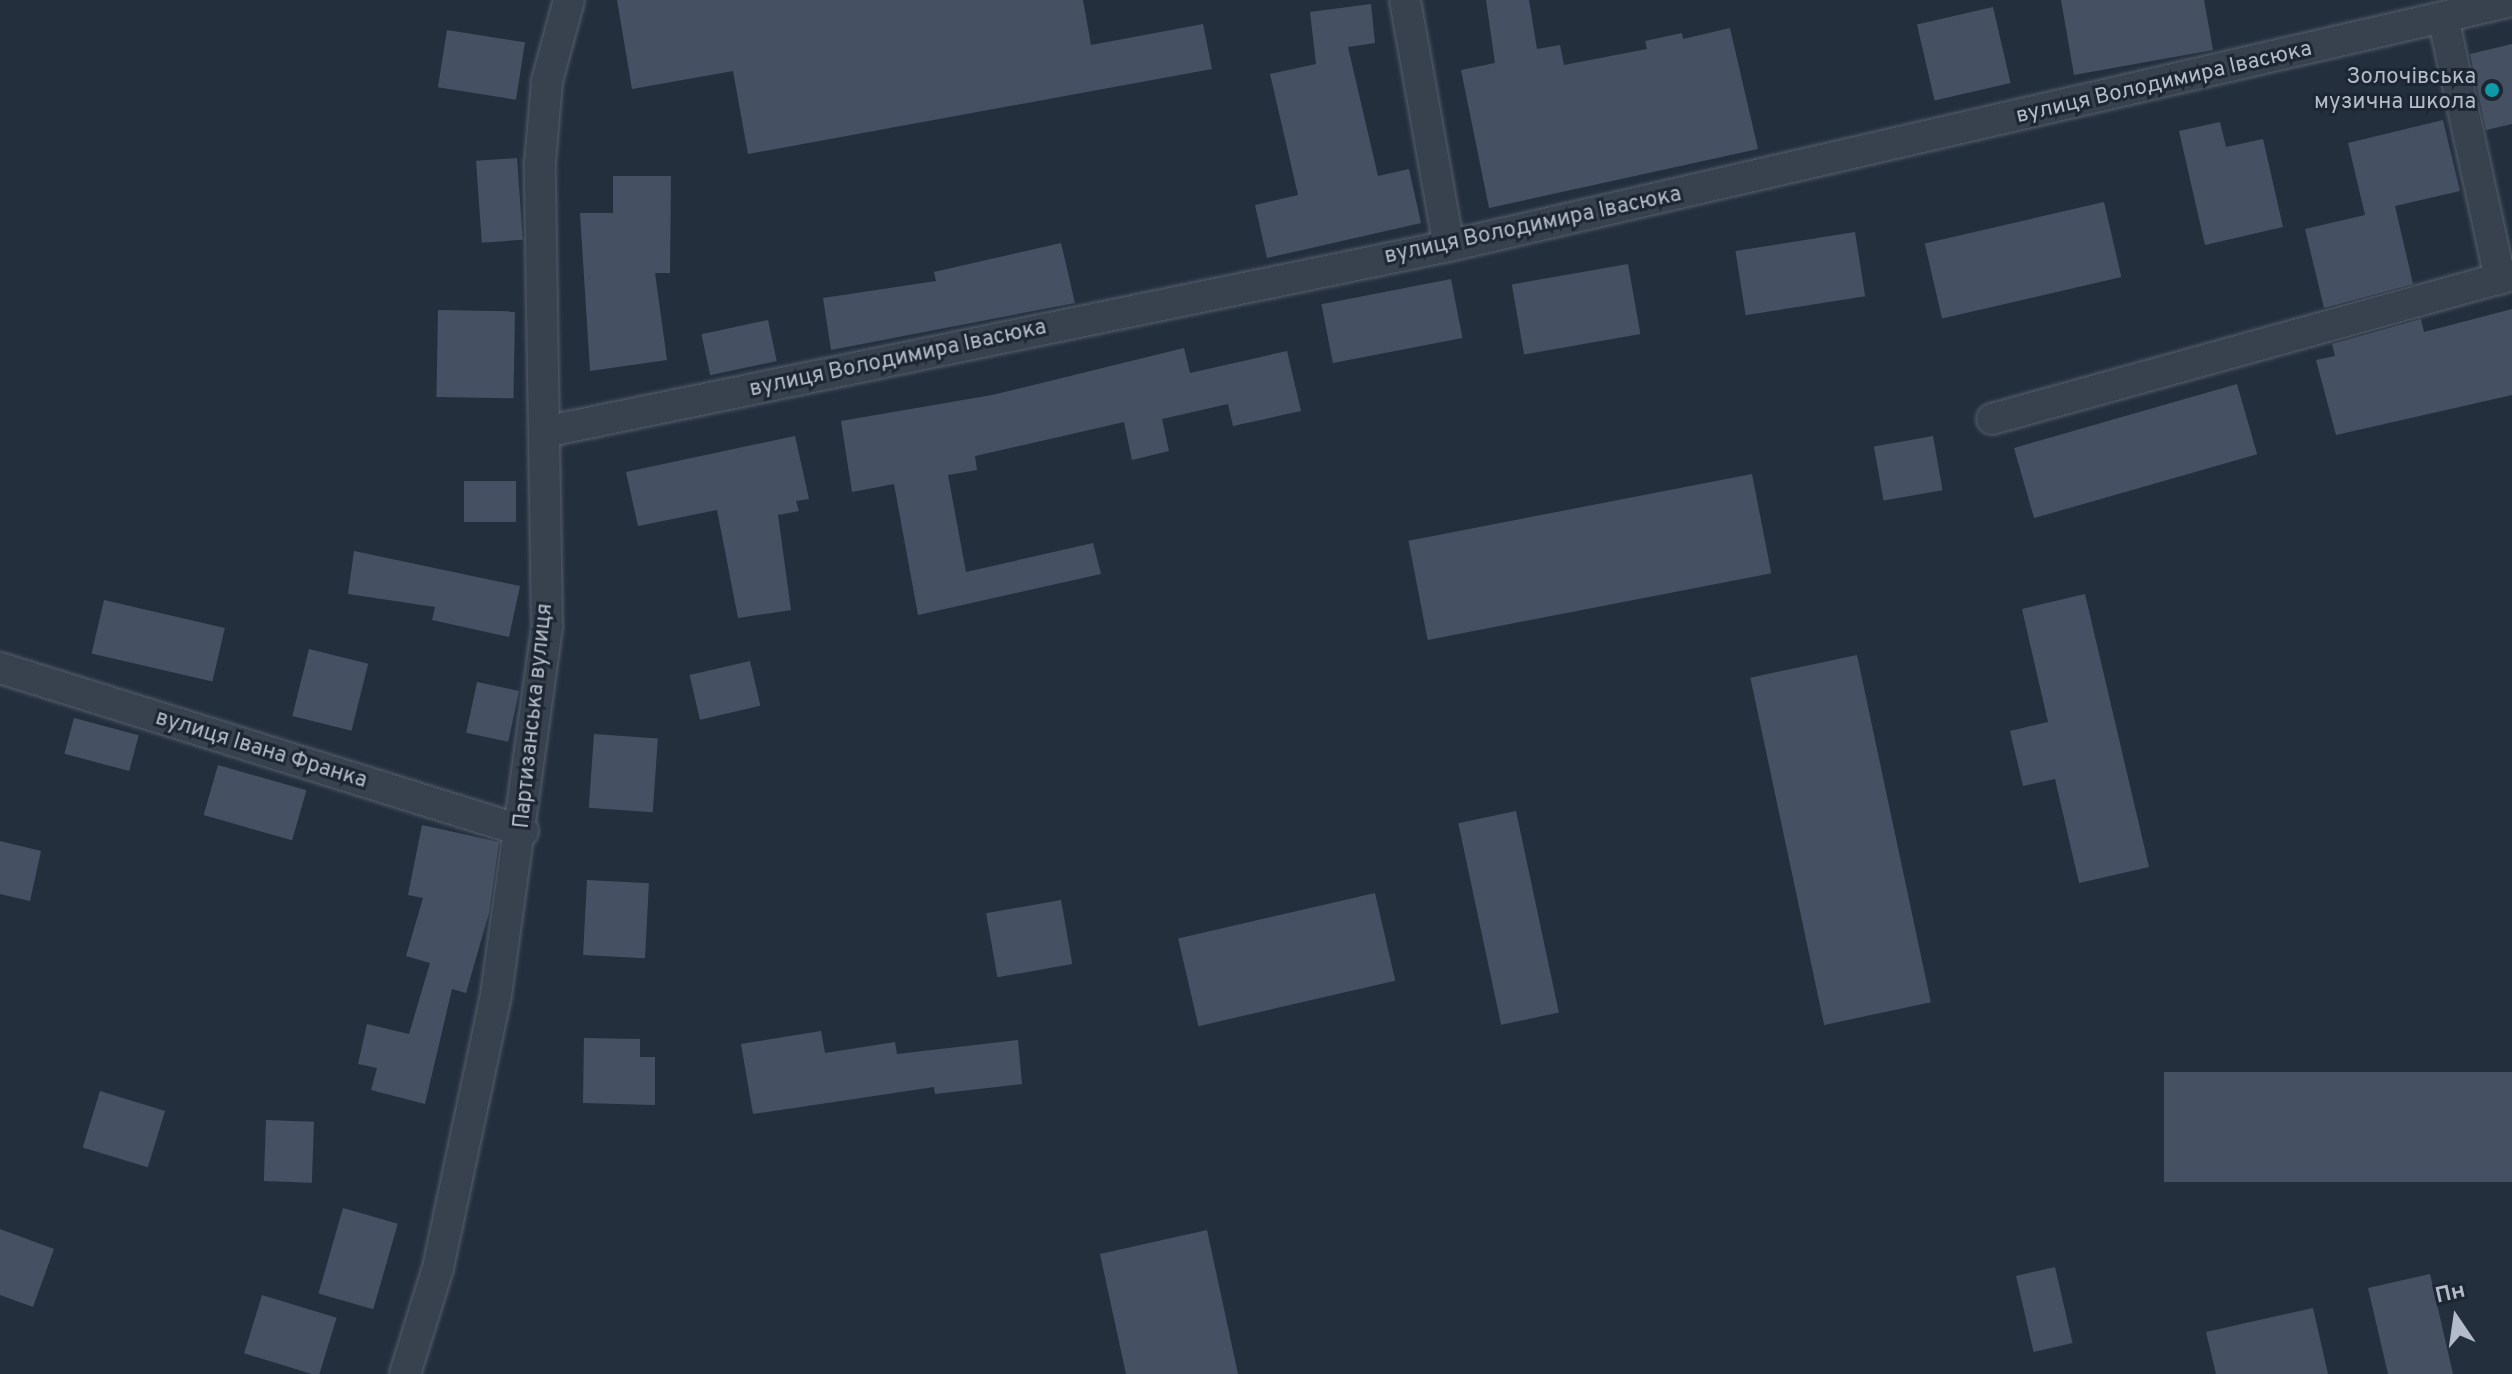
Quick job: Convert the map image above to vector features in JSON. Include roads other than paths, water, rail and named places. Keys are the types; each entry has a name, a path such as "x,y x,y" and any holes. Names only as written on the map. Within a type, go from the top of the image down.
{"street":[{"name":"Партизанська вулиця","path":"405,1374 438,1268 523,831 547,627 549,431 540,163 547,81 569,0"},
{"path":"1405,0 1449,246"},
{"name":"вулиця Володимира Івасюка","path":"549,431 1449,246 2512,1"},
{"path":"1992,419 2506,277 2443,17"},
{"name":"вулиця Івана Франка","path":"0,668 523,831"}],"place":[{"name":"Золочівська музична школа","path":"2492,90"}]}
